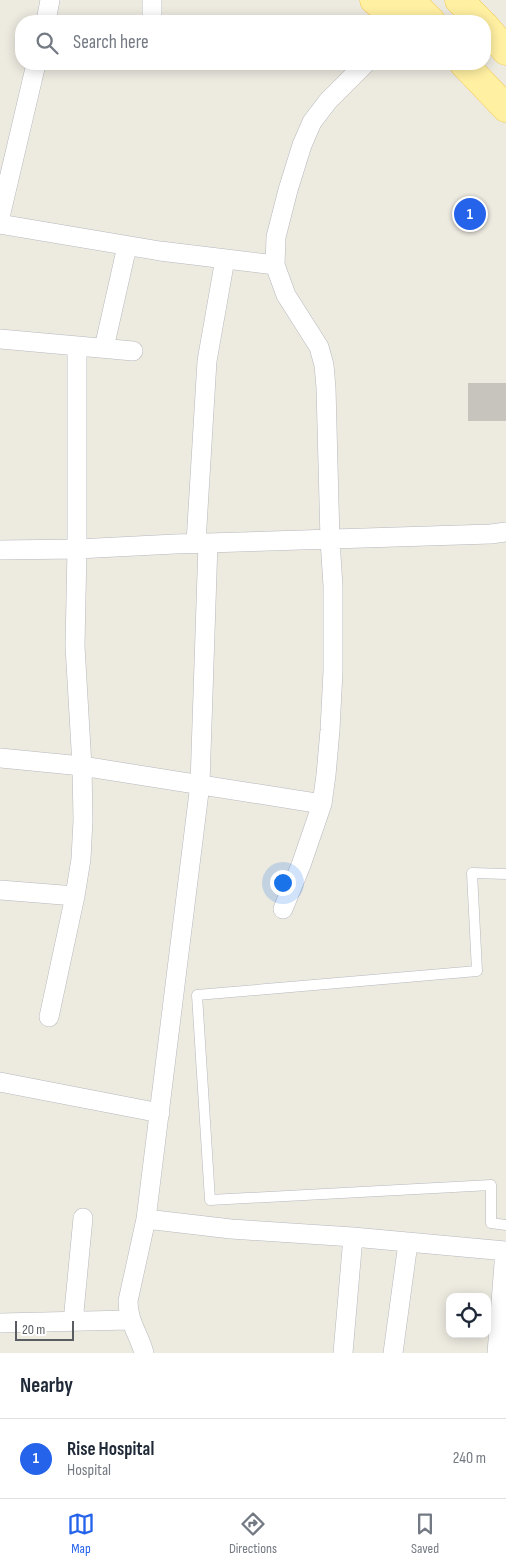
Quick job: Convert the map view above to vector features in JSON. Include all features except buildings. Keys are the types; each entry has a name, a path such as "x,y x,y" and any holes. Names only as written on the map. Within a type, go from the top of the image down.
{"main road":[{"path":"374,0 393,15"},
{"path":"410,0 425,15"},
{"path":"459,0 474,15"},
{"path":"491,33 506,51"},
{"path":"469,70 506,108"}],"street":[{"path":"47,15 50,0"},
{"path":"152,0 152,15"},
{"path":"0,217 35,70"},
{"path":"283,908 302,865 322,804 326,775 333,671 333,586 324,365 318,347 286,295 275,265 276,237 302,144 312,122 328,101 359,70"},
{"path":"0,224 128,246 275,265"},
{"path":"104,348 128,246"},
{"path":"144,1353 130,1320 128,1301 146,1219 200,784 202,543 207,362 225,259"},
{"path":"0,339 133,351"},
{"path":"49,1017 75,896 81,859 83,820 75,646 77,346"},
{"path":"0,550 330,540 506,532"},
{"path":"0,758 82,766 322,804"},
{"path":"0,890 75,896"},
{"path":"0,1082 160,1113"},
{"path":"73,1322 83,1218"},
{"path":"146,1219 231,1230 353,1237 506,1251 497,1353"},
{"path":"343,1353 353,1237"},
{"path":"393,1353 408,1243"},
{"path":"0,1323 130,1320"}],"lane":[{"path":"506,874 472,873 477,971 197,995 210,1200 491,1186 491,1224 506,1225"}],"place":[{"name":"Rise Hospital","path":"470,214"}]}
